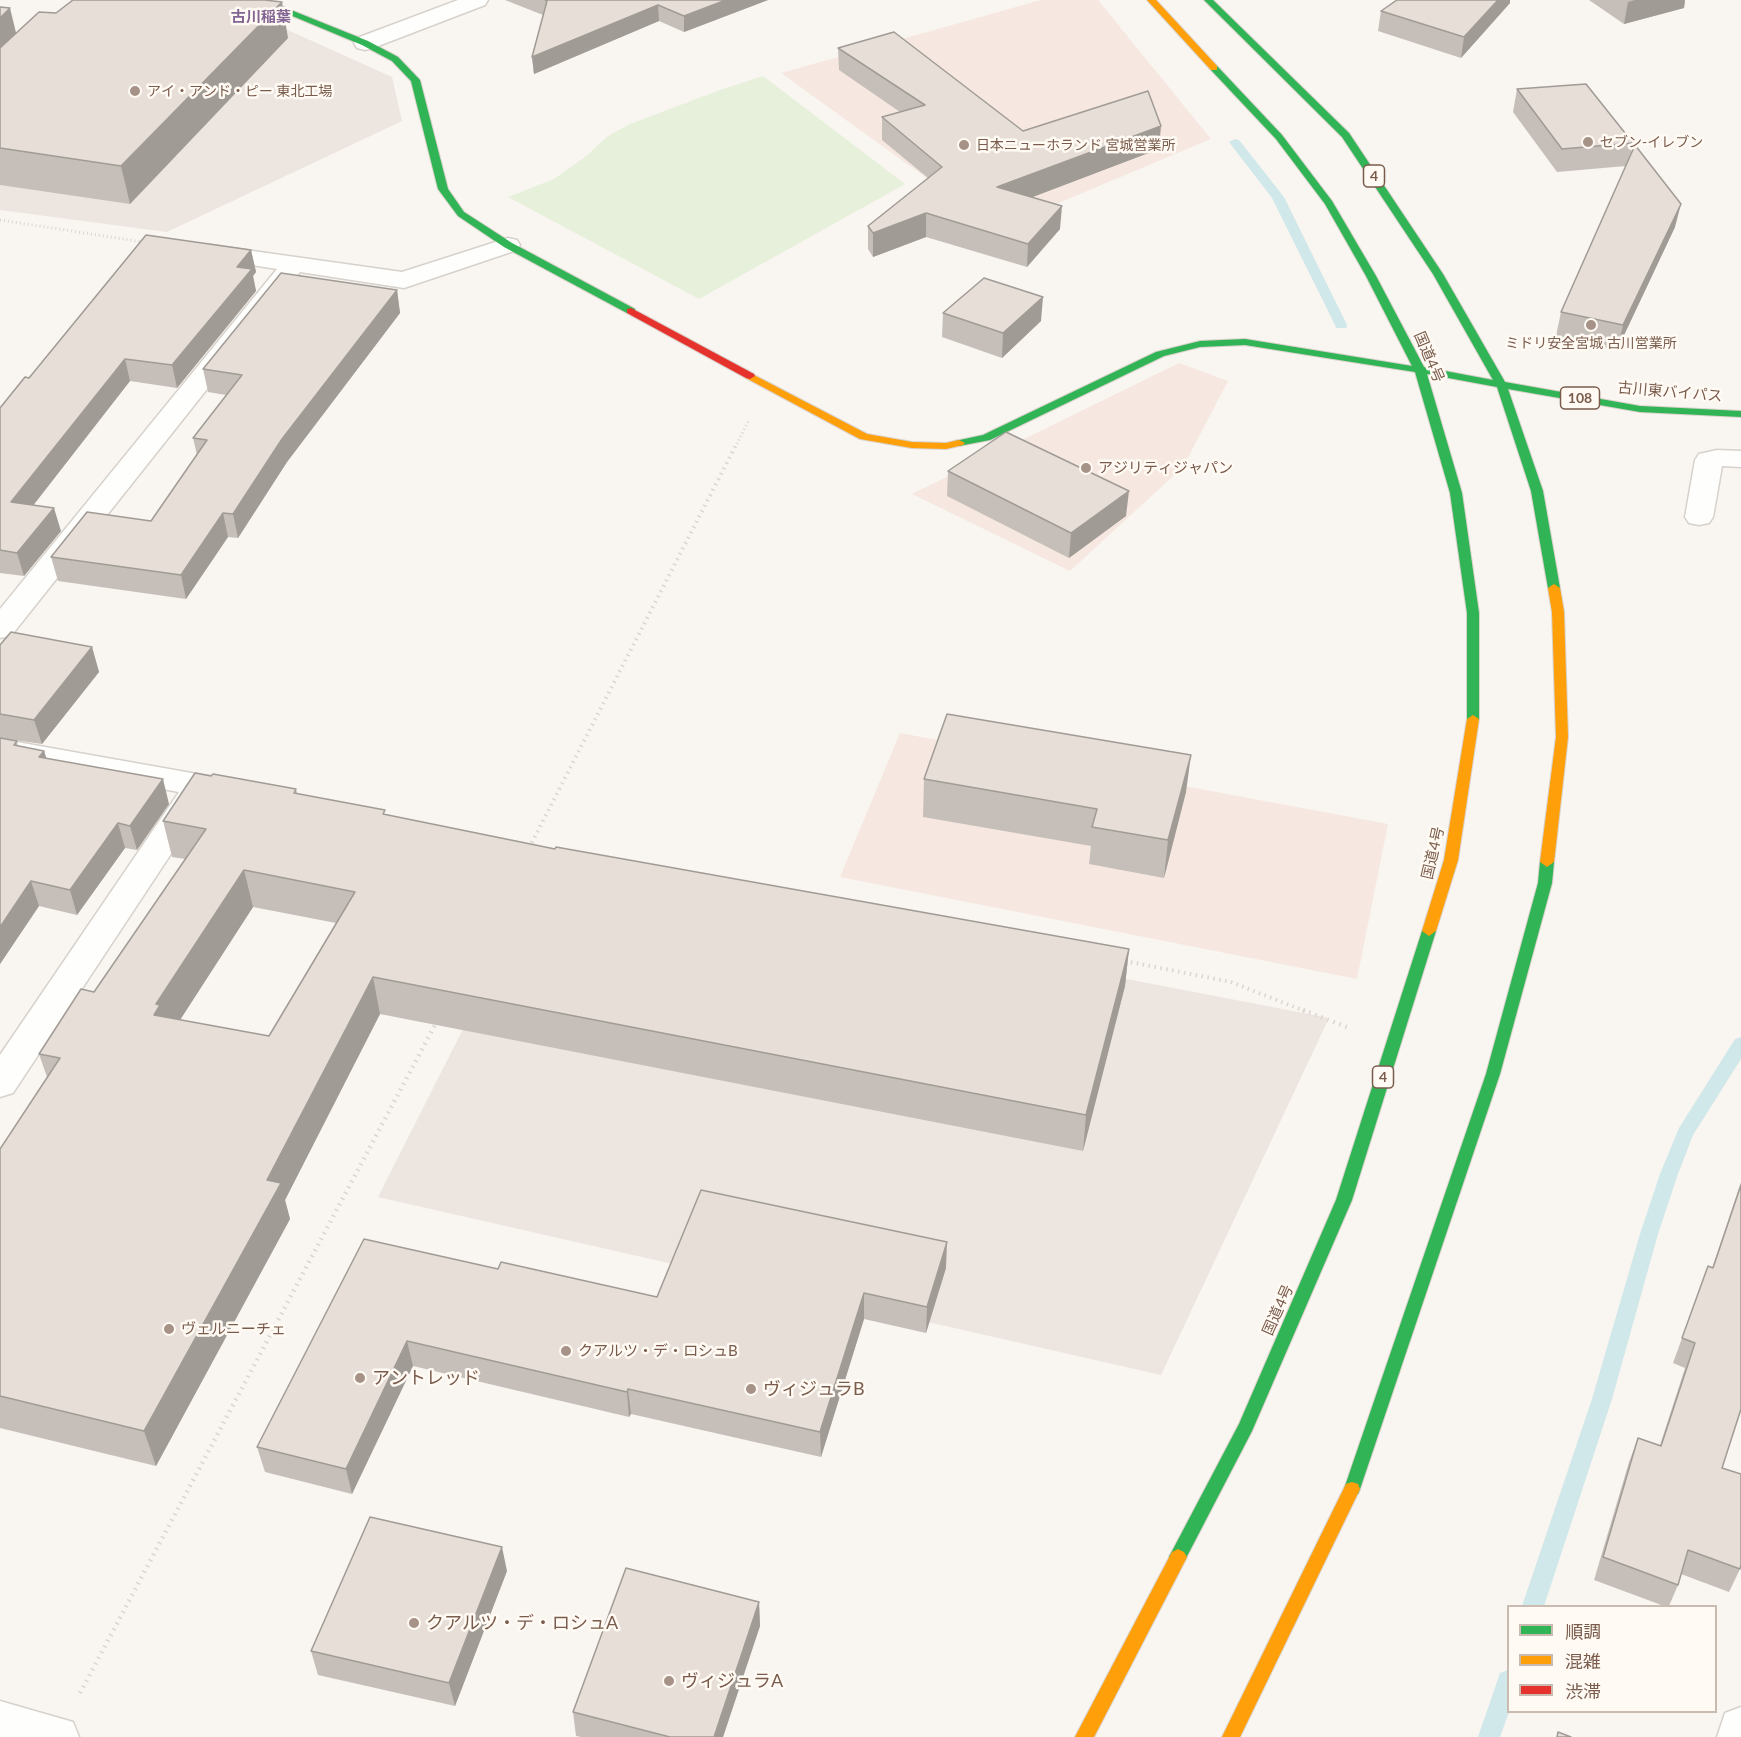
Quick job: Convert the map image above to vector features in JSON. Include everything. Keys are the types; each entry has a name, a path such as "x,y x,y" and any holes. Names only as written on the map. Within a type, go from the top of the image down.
{"main road":[{"name":"古川東バイパス","path":"258,0 365,43 395,59 415,80 442,189 461,214 508,246 864,437 912,445 946,446 986,438 1160,354 1200,344 1245,342 1420,370 1640,410 1741,414"},
{"name":"国道4号","path":"1084,1737 1246,1426 1344,1200 1451,860 1473,726 1473,613 1456,493 1420,370 1371,276 1329,203 1279,137 1151,0"},
{"name":"4","path":"1208,0 1346,135 1438,274 1501,384 1538,491 1558,612 1562,737 1545,883 1493,1074 1357,1479 1231,1737"}],"street":[{"path":"365,43 477,0"},
{"path":"167,246 404,280 508,246"},
{"path":"0,629 293,265"},
{"path":"1699,517 1709,460 1741,459"},
{"path":"0,749 258,796"},
{"path":"0,1083 201,785"},
{"path":"0,1722 57,1737"},
{"path":"1739,1737 1741,1728"}],"path":[{"path":"0,220 167,246"},
{"path":"524,857 767,384"},
{"path":"519,844 542,849"},
{"path":"1114,959 1231,982 1393,1045"},
{"path":"79,1695 441,1014"}],"shaded area":[{"path":"221,0 392,77 402,121 167,232 0,210 0,112"},
{"path":"1041,0 1098,0 1211,139 1042,210 932,182 781,73"},
{"path":"1179,363 1228,381 1183,467 1070,571 912,494"},
{"path":"900,733 1388,824 1357,979 840,877"},
{"path":"545,867 1329,1018 1161,1375 378,1197"}],"green space":[{"path":"763,76 905,184 699,299 508,197 554,179 585,157 608,136 630,124"}],"building":[{"path":"73,0 265,0 282,2 121,166 0,148 0,48 39,12 56,13"},
{"path":"545,0 726,0 684,16 658,5 532,57 547,1"},
{"path":"1397,0 1498,0 1464,37 1381,11"},
{"path":"0,7 10,8 0,18"},
{"path":"894,32 1023,131 1148,91 1161,126 997,187 1062,206 1028,244 926,213 873,233 868,226 942,167 882,117 925,105 838,48"},
{"path":"1586,84 1633,143 1562,149 1517,89"},
{"path":"1635,145 1681,204 1623,325 1561,312"},
{"path":"146,235 251,250 237,267 252,269 172,365 125,359 11,502 54,508 17,553 0,550 0,408 25,377 29,378"},
{"path":"281,273 397,290 282,439 233,514 223,513 181,575 51,557 87,512 151,521 207,440 193,438 242,375 203,369"},
{"path":"984,278 1043,297 1003,333 943,313"},
{"path":"1006,432 1129,491 1071,533 948,471"},
{"path":"11,632 92,647 34,720 0,714 0,645"},
{"path":"947,714 1191,755 1168,840 1092,827 1097,809 924,779"},
{"path":"0,738 17,741 14,745 44,751 39,757 163,779 130,826 118,823 70,890 31,881 0,927"},
{"path":"195,773 211,776 213,774 296,789 294,793 385,810 383,814 555,849 556,847 1129,949 1086,1115 373,977 267,1180 281,1183 144,1431 0,1396 0,1149 60,1058 39,1054 81,989 94,992 206,829 163,821","holes":["244,870 355,892 269,1036 154,1015 160,1005 156,1004"]},
{"path":"1741,1185 1741,1409 1722,1468 1741,1474 1741,1565 1740,1569 1688,1550 1678,1585 1603,1557 1638,1438 1661,1446 1695,1343 1682,1338 1708,1266 1713,1268"},
{"path":"701,1190 947,1242 927,1307 864,1293 820,1432 628,1389 627,1392 407,1341 346,1469 257,1447 364,1239 498,1269 501,1262 657,1297"},
{"name":"クアルツ・デ・ロシュA","path":"370,1517 502,1547 449,1683 311,1651"},
{"name":"ヴィジュラA","path":"626,1568 759,1602 714,1737 670,1737 573,1712"},
{"path":"1558,1732 1571,1737 1557,1737"}],"waterway":[{"path":"1235,142 1278,197 1341,325"},
{"path":"1533,1605 1602,1399 1649,1234 1669,1174 1685,1133 1741,1044"},
{"path":"1489,1737 1507,1683"}],"traffic: fast":[{"path":"258,0 365,43 395,59 415,80 443,189 461,214 508,245 631,311"},
{"path":"1208,0 1346,135 1438,274 1501,384 1537,491 1554,588"},
{"path":"1214,68 1279,137 1329,203 1371,276 1420,370 1456,493 1473,613 1473,719"},
{"path":"959,443 986,438 1160,354 1200,344 1245,342 1420,370"},
{"path":"1420,370 1640,409 1741,414"},
{"path":"1352,1489 1493,1074 1545,883 1547,862"},
{"path":"1178,1557 1246,1426 1344,1200 1429,931"}],"traffic: slow":[{"path":"1151,0 1214,68"},
{"path":"750,376 864,437 912,445 946,446 959,443"},
{"path":"1547,862 1562,737 1558,612 1554,588"},
{"path":"1429,931 1451,860 1473,719"},
{"path":"1231,1737 1352,1489"},
{"path":"1084,1737 1178,1557"}],"traffic: jam":[{"path":"631,311 750,376"}],"place":[{"name":"アイ・アンド・ピー 東北工場","path":"135,91"},
{"name":"セブン-イレブン","path":"1588,142"},
{"name":"日本ニューホランド 宮城営業所","path":"964,145"},
{"name":"ミドリ安全宮城 古川営業所","path":"1591,325"},
{"name":"アジリティジャパン","path":"1086,468"},
{"name":"ヴェルニーチェ","path":"169,1329"},
{"name":"クアルツ・デ・ロシュB","path":"566,1351"},
{"name":"アントレッド","path":"360,1378"},
{"name":"ヴィジュラB","path":"751,1389"},
{"name":"クアルツ・デ・ロシュA","path":"414,1623"},
{"name":"ヴィジュラA","path":"669,1681"}],"district":[{"name":"古川稲葉","path":"261,17"}]}
